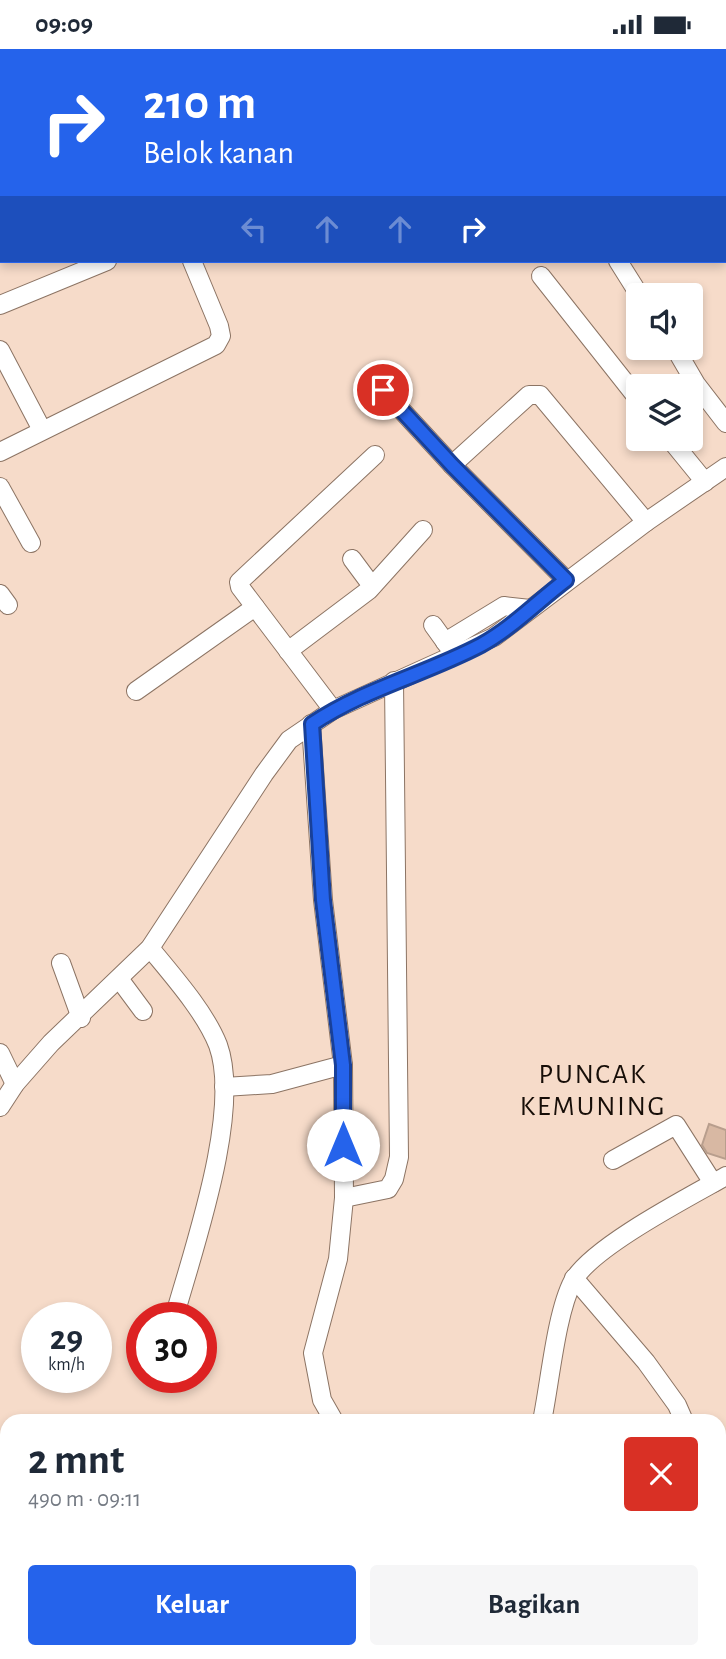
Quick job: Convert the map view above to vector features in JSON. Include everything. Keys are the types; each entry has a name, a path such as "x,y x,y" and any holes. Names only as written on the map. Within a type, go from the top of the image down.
{"street":[{"path":"0,305 102,263"},
{"path":"0,452 216,345 220,336 219,326 193,263"},
{"path":"619,263 632,283"},
{"path":"541,276 626,384"},
{"path":"0,350 42,430"},
{"path":"682,360 696,384 726,423"},
{"path":"383,390 452,465 566,580"},
{"path":"452,465 529,395 540,395 646,522"},
{"path":"680,451 705,482"},
{"path":"333,710 240,587 244,576 375,455"},
{"path":"0,1107 15,1084 51,1044 150,949 289,740 333,710 394,681 450,649 494,637 566,580 726,467"},
{"path":"0,487 31,543"},
{"path":"288,651 372,586 424,530"},
{"path":"352,559 372,586"},
{"path":"136,691 255,607"},
{"path":"433,625 450,649"},
{"path":"344,1198 388,1189 400,1157 394,681"},
{"path":"312,724 323,900 343,1065 344,1198 338,1259 313,1353 323,1400 330,1414"},
{"path":"150,949 178,982 214,1037 222,1062 225,1087 217,1160 178,1302"},
{"path":"61,963 81,1018"},
{"path":"120,980 144,1011"},
{"path":"0,1053 15,1084"},
{"path":"225,1087 272,1084 343,1065"},
{"path":"543,1414 566,1298 574,1279 587,1263 608,1246 720,1179 676,1125 613,1160"},
{"path":"574,1279 646,1362 681,1414"}],"building":[{"path":"709,1124 726,1130 726,1159 707,1153 702,1145"}],"district":[{"name":"PUNCAK KEMUNING","path":"593,1091"}],"route":[{"path":"343,1145 343,1065 323,900 312,724 333,710 394,681 480,645 508,627 566,580 452,465 383,390"}]}
